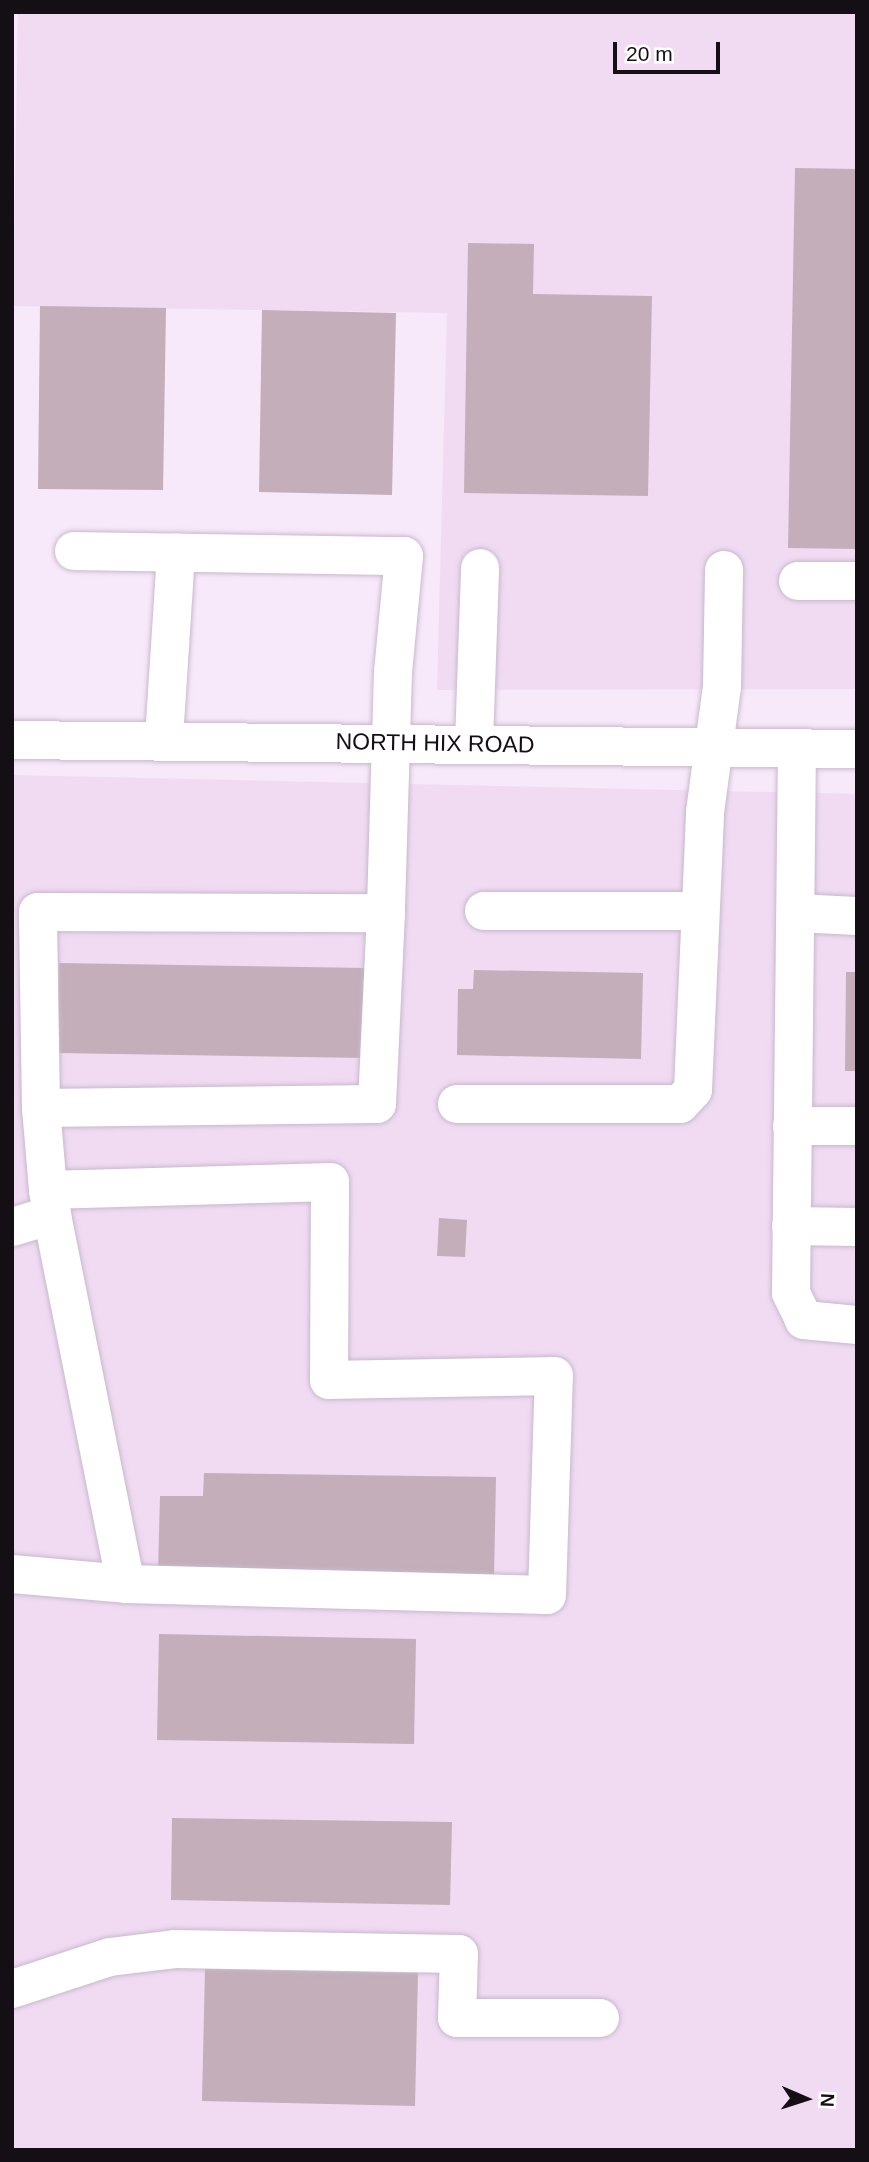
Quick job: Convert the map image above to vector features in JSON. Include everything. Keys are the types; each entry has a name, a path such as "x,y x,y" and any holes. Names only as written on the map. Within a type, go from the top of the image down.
{"street":[{"path":"41,1108 377,1104 391,742 404,556 74,551"},
{"path":"164,739 176,552"},
{"path":"474,743 480,568"},
{"path":"457,1104 680,1104 693,1090 700,911 714,746 722,687 724,570"},
{"path":"798,581 857,581"},
{"name":"NORTH HIX ROAD","path":"12,740 164,739 857,749"},
{"path":"797,748 791,1284 799,1316 813,1322 857,1325"},
{"path":"484,911 700,911"},
{"path":"125,1584 50,1202 41,1108 24,1068 38,912 386,914"},
{"path":"796,913 857,916"},
{"path":"792,1126 857,1126"},
{"path":"12,1227 50,1202 330,1182 329,1380 554,1376 547,1595 125,1584 12,1574"},
{"path":"791,1226 857,1227"},
{"path":"12,1989 110,1957 175,1949 459,1954 457,2018 600,2018"}],"shaded area":[{"path":"18,12 857,12 857,689 437,690 447,313 13,306"},
{"path":"12,775 857,794 857,2150 12,2150"}],"building":[{"path":"795,168 857,169 857,549 788,548"},
{"path":"468,243 534,244 533,294 652,296 648,496 464,493"},
{"path":"40,306 166,308 163,490 38,489"},
{"path":"262,310 396,313 392,495 259,492"},
{"path":"59,963 367,968 365,1058 57,1053"},
{"path":"474,970 643,973 641,1059 457,1055 458,989 473,989"},
{"path":"846,972 857,972 857,1071 845,1071"},
{"path":"439,1218 467,1220 465,1257 437,1256"},
{"path":"204,1473 496,1477 494,1578 158,1572 160,1496 203,1496"},
{"path":"159,1634 416,1639 414,1744 157,1740"},
{"path":"172,1818 452,1822 450,1905 171,1900"},
{"path":"205,1969 418,1973 415,2106 202,2101"}]}
